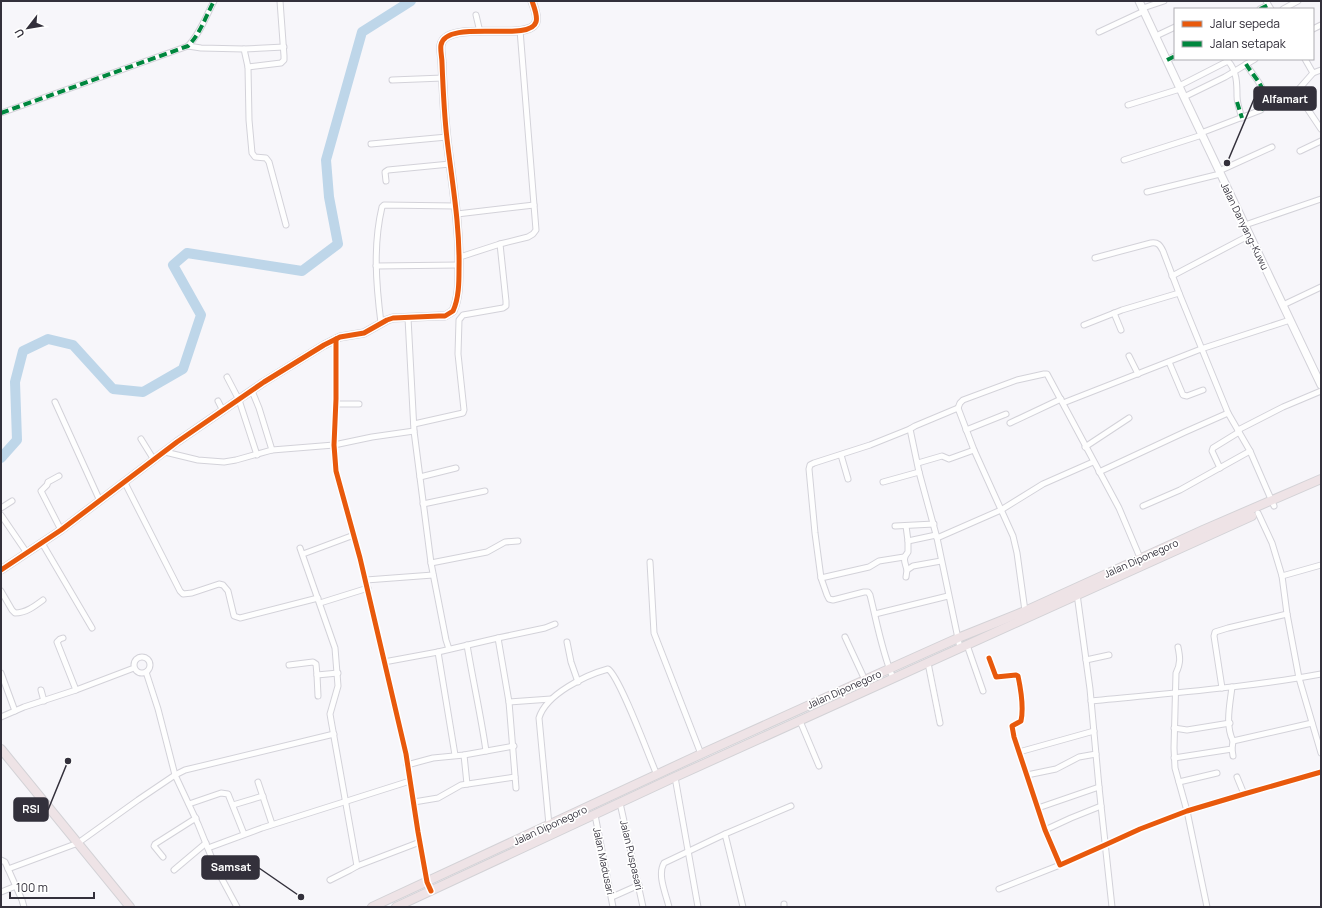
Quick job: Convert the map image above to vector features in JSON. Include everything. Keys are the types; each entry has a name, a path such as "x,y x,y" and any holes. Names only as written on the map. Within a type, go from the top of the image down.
{"main road":[{"name":"Jalan Diponegoro","path":"1142,562 1258,513 1321,479"},
{"name":"Jalan Diponegoro","path":"396,907 893,678 964,647 1076,592 1321,484"},
{"name":"Jalan Diponegoro","path":"372,907 701,754 958,638 1076,592"},
{"path":"1,749 130,907"}],"street":[{"path":"1,113 188,46 194,40 214,1"},
{"path":"248,67 281,63 284,60 280,1"},
{"path":"1,570 62,530 165,452 311,352 347,335 364,333 393,318 445,316 453,310 457,297 460,257 457,214 447,137 441,45 444,39 451,33 520,30 531,28 536,22 532,1"},
{"name":"Jalan Danyang-Kuwu","path":"1140,1 1184,98 1321,385"},
{"path":"1099,32 1164,1"},
{"path":"1286,8 1298,1"},
{"path":"476,15 480,32"},
{"path":"1156,36 1174,27"},
{"path":"460,257 533,234 536,230 537,225 534,205 520,30"},
{"path":"188,46 200,48 284,47"},
{"path":"244,48 248,67 249,120 252,153 255,156 266,158 269,162 286,225"},
{"path":"1167,60 1174,56"},
{"path":"1184,98 1253,60"},
{"path":"1306,60 1313,73"},
{"path":"1128,105 1180,88 1228,61 1234,71 1238,102 1242,118"},
{"path":"1124,160 1201,134 1261,110 1265,99 1262,86 1246,64"},
{"path":"1321,70 1313,73 1298,90 1298,94 1321,129"},
{"path":"392,80 443,78"},
{"path":"371,144 447,137"},
{"path":"1300,151 1321,141"},
{"path":"1147,192 1220,172 1272,147"},
{"path":"386,181 385,172 388,170 450,164"},
{"path":"1245,226 1321,200"},
{"path":"457,214 534,205"},
{"path":"381,323 376,266 377,240 382,206 456,206"},
{"path":"1172,276 1250,235"},
{"path":"1095,258 1156,243 1160,245 1228,413 1250,451 1273,504"},
{"path":"460,317 503,308 506,306 500,244"},
{"path":"376,266 459,265"},
{"path":"1283,305 1321,287"},
{"path":"1084,325 1179,293"},
{"path":"453,310 460,317"},
{"path":"1114,314 1121,330"},
{"path":"414,424 463,413 464,410 458,354 458,325 460,317"},
{"path":"408,318 414,431 423,504 433,575 449,649"},
{"path":"1010,423 1062,401 1138,374 1201,349 1290,320"},
{"path":"336,339 336,404 334,445 336,471 368,588 407,765 420,842 431,891"},
{"path":"1129,356 1138,374"},
{"path":"1169,362 1183,395 1187,396 1203,390"},
{"path":"1025,611 1017,553 1013,536 992,494 966,430 958,408 963,400 1018,380 1047,374 1118,508 1142,562"},
{"path":"228,377 239,400 257,455"},
{"path":"252,391 272,450"},
{"path":"1220,468 1212,451 1213,448 1238,431 1283,407 1321,391"},
{"path":"218,401 223,411"},
{"path":"55,402 100,502"},
{"path":"336,404 359,404"},
{"path":"893,678 889,669 868,592 834,600 829,599 827,596 821,578 809,469 810,465 814,463 841,455 910,429 934,417 958,408"},
{"path":"1099,472 1228,413"},
{"path":"966,430 1006,414"},
{"path":"1085,447 1130,418"},
{"path":"910,429 919,472 937,536 948,596 958,638 964,647 983,691"},
{"path":"165,452 198,460 214,462 236,460 272,450 334,445 372,437 414,431"},
{"path":"141,438 154,460"},
{"path":"918,463 942,456 949,459 974,450"},
{"path":"1143,506 1180,490 1250,451"},
{"path":"841,455 848,479"},
{"path":"908,541 937,536 1001,510 1042,484 1093,462"},
{"path":"420,477 456,468"},
{"path":"883,482 919,472"},
{"path":"59,476 48,482 47,485 41,490 62,530"},
{"path":"125,482 183,594 192,593 219,584 223,585 228,591 234,616 240,618 319,601 368,588"},
{"path":"423,504 485,491"},
{"path":"1,508 12,501"},
{"path":"1258,513 1272,543 1282,576 1287,614 1299,678 1312,723 1319,739 1321,754"},
{"path":"1,515 27,553"},
{"path":"895,526 934,524"},
{"path":"821,578 869,567 879,561 904,557 908,552 906,526"},
{"path":"303,554 354,536"},
{"path":"431,563 487,552 505,542 518,541"},
{"path":"42,543 92,628"},
{"path":"300,548 336,648 338,673 337,693 330,714 344,801 357,866"},
{"path":"904,557 908,570 906,577"},
{"path":"908,570 913,566 942,561"},
{"path":"650,562 654,633 701,754"},
{"path":"1282,576 1321,565"},
{"path":"366,580 433,575"},
{"path":"1,591 15,613 20,613 30,609 43,600"},
{"path":"1076,592 1091,701 1112,907"},
{"path":"875,614 948,596"},
{"path":"1222,688 1214,636 1215,632 1287,614"},
{"path":"384,662 438,652 545,628 555,624"},
{"path":"845,637 865,680"},
{"path":"64,638 57,642 76,690"},
{"path":"498,638 509,702 514,746 516,788"},
{"path":"567,642 571,662 578,682"},
{"path":"467,645 486,751"},
{"path":"1178,646 1180,665 1176,673 1174,758 1187,811 1207,907"},
{"path":"438,652 455,756"},
{"path":"1086,660 1109,655"},
{"path":"141,657 146,658 150,664 149,669 146,672 139,673 134,668 136,659 141,657"},
{"path":"989,658 996,677 1016,675 1018,678 1022,719 1012,727 1026,775 1060,865"},
{"path":"289,665 313,662 316,664 318,696"},
{"path":"928,662 940,723"},
{"path":"1,717 134,668"},
{"path":"549,825 539,718 544,705 566,687 608,669 612,672 623,694 657,775"},
{"path":"146,672 158,709 175,775 236,907"},
{"path":"1,673 16,711"},
{"path":"317,675 338,673"},
{"path":"1091,701 1232,687 1321,674"},
{"path":"1232,687 1228,710 1234,741 1232,749 1233,756"},
{"path":"41,690 44,701"},
{"path":"509,702 551,699"},
{"path":"800,721 819,766"},
{"path":"1174,728 1187,730 1230,723"},
{"path":"1234,741 1312,723"},
{"path":"1019,752 1094,731"},
{"path":"8,869 78,843 138,800 185,770 334,734"},
{"path":"407,765 433,758 464,755 514,746"},
{"path":"1174,758 1232,749"},
{"path":"1026,775 1056,769 1079,757 1096,754"},
{"path":"464,755 467,784"},
{"path":"999,889 1105,846 1140,829 1187,811 1321,772"},
{"path":"1179,782 1217,773"},
{"path":"414,802 438,798 455,788 467,784 515,777"},
{"path":"1237,777 1244,794"},
{"path":"675,778 689,852 694,892 698,907"},
{"path":"174,870 207,846 410,781"},
{"path":"258,782 272,824"},
{"path":"1038,808 1099,787"},
{"path":"189,804 226,793 230,796 244,834"},
{"path":"233,805 263,796"},
{"name":"Jalan Puspasari","path":"620,803 643,907"},
{"path":"669,907 661,868 664,863 725,834 790,806"},
{"path":"1046,830 1101,806"},
{"name":"Jalan Madusari","path":"595,815 614,907"},
{"path":"163,857 154,846 155,844 196,818"},
{"path":"725,834 743,907"},
{"path":"330,880 357,866 420,842"},
{"path":"1,860 5,862 24,907"},
{"path":"612,897 639,885"},
{"path":"1,892 16,886"}],"waterway":[{"path":"1,458 17,440 15,382 23,351 48,339 73,345 113,389 143,392 183,369 201,315 173,265 187,253 302,271 338,244 329,197 326,160 362,32 411,1"}],"marked path":[{"path":"1,113 188,46 199,30 214,1"},
{"path":"1262,8 1268,5"},
{"path":"1167,60 1174,56"},
{"path":"1246,64 1264,92 1265,98 1261,110"},
{"path":"1237,102 1242,118"}],"cycle path":[{"path":"1,570 61,530 177,442 264,382 324,345 340,337 364,333 393,318 445,316 453,311 458,295 459,253 445,120 441,45 446,37 457,33 472,31 519,31 530,28 536,22 536,12 532,1"},
{"path":"336,339 334,445 336,471 360,558 406,754 427,882 431,891"},
{"path":"989,658 996,677 1018,676 1022,698 1022,716 1021,721 1012,726 1014,737 1045,830 1060,865 1140,829 1187,811 1321,772"}],"place":[{"name":"Alfamart","path":"1227,163"},
{"name":"RSI","path":"68,761"},
{"name":"Samsat","path":"301,897"}]}
